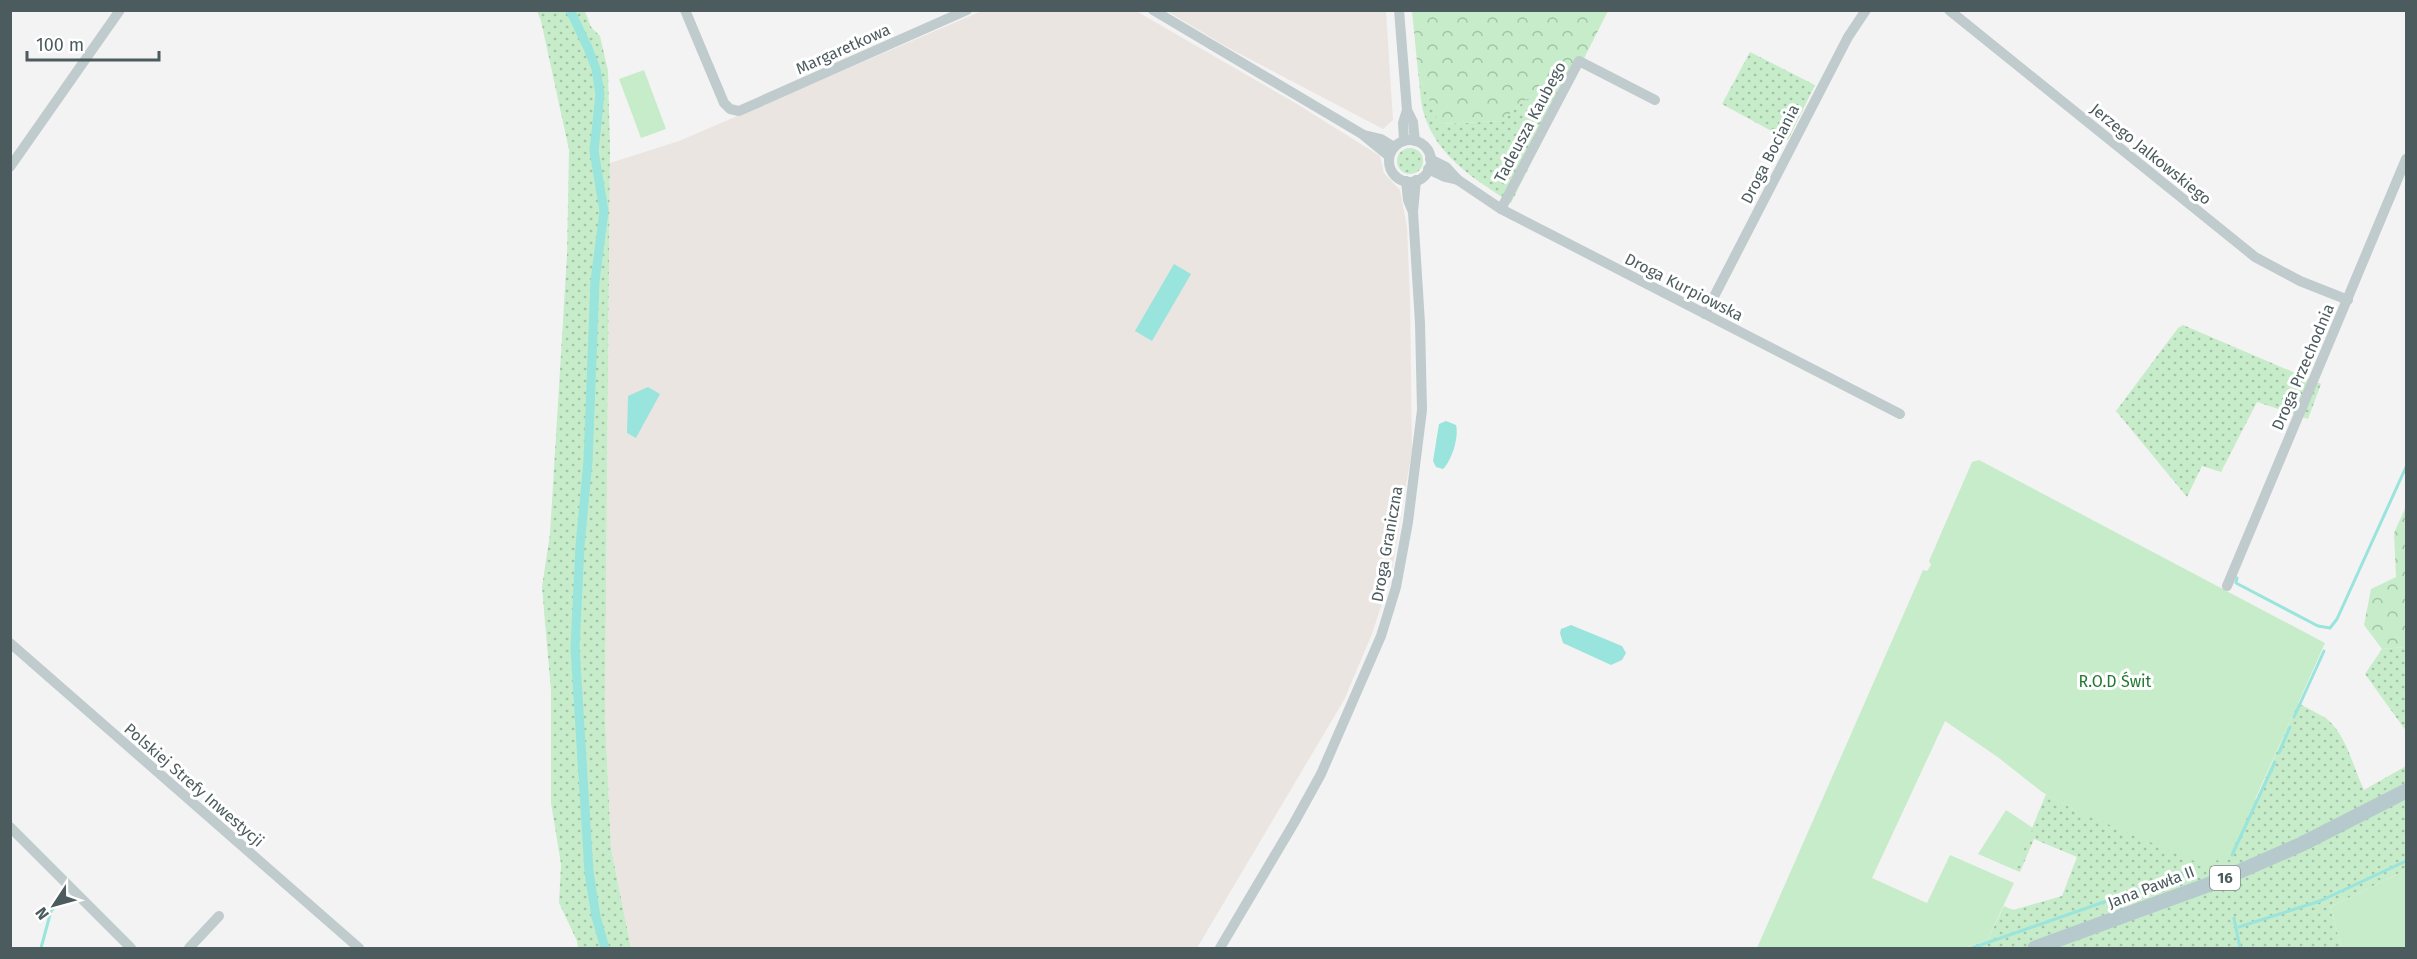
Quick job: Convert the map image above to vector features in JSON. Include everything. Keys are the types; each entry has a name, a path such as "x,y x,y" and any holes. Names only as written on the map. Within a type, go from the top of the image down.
{"main road":[{"name":"Jana Pawła II","path":"2035,948 2213,883 2302,844 2406,791"}],"street":[{"path":"10,166 120,10"},
{"name":"Margaretkowa","path":"685,10 724,103 730,109 739,111 967,10"},
{"path":"1153,10 1362,134 1400,146 1425,147 1429,164 1411,181 1394,175 1390,169 1400,146 1413,122 1407,110 1399,10"},
{"name":"Droga Bociania","path":"1705,314 1848,37 1866,10"},
{"name":"Jerzego Jalkowskiego","path":"1949,10 2255,256 2301,281 2348,300"},
{"name":"Tadeusza Kaubego","path":"1501,209 1579,61 1655,100"},
{"name":"Droga Przechodnia","path":"2227,586 2406,159"},
{"name":"Droga Kurpiowska","path":"1429,164 1445,177 1458,180 1501,209 1900,414"},
{"name":"Droga Graniczna","path":"1220,948 1321,774 1381,636 1394,595 1402,559 1422,410 1420,323 1411,181"},
{"name":"Polskiej Strefy Inwestycji","path":"10,643 359,948"},
{"path":"10,827 131,948"},
{"path":"189,948 219,916"}],"shaded area":[{"path":"984,10 1136,11 1297,104 1380,156 1384,173 1400,190 1407,227 1412,450 1391,576 1372,634 1344,700 1197,948 631,948 611,848 605,716 610,163 679,141"},
{"path":"1167,11 1386,11 1393,120 1383,129 1225,46"}],"green space":[{"path":"537,11 585,11 591,27 600,36 608,71 610,148 605,716 611,848 631,948 578,948 577,941 559,903 561,864 551,803 551,691 542,587 550,534 567,255 569,150"},
{"path":"1412,11 1608,11 1572,82 1541,90 1502,121 1439,124 1418,72"},
{"path":"1750,52 1815,85 1788,140 1722,104"},
{"path":"644,70 666,129 641,138 619,79"},
{"path":"1418,72 1440,124 1502,121 1541,90 1572,82 1511,203 1471,176 1438,143 1424,114"},
{"path":"1410,148 1419,152 1423,161 1419,170 1410,174 1401,170 1397,161 1401,152"},
{"path":"2183,325 2321,384 2308,419 2257,402 2221,472 2202,466 2187,497 2116,411 2178,328"},
{"name":"R.O.D Świt","path":"1979,460 2325,643 2231,853 2206,866 2077,811 2042,792 1999,758 1945,721 1872,878 1927,903 1950,855 2014,883 1987,941 1964,948 1757,948 1923,570 1927,571 1931,565 1929,561 1972,462"},
{"path":"2406,506 2406,647 2382,649 2364,625 2371,589 2396,577 2394,533"},
{"path":"2406,647 2406,731 2365,674 2382,649"},
{"path":"2298,703 2327,719 2334,726 2345,743 2364,790 2406,766 2406,870 2330,907 2342,948 1964,948 1987,941 2004,906 2013,910 2062,896 2077,857 2034,839 2020,872 2015,870 2046,794 2077,811 2256,799"},
{"path":"2006,810 2033,828 2015,870 1978,854"},
{"path":"2406,870 2406,948 2342,948 2330,907"}],"water":[{"path":"1174,264 1191,274 1152,341 1135,331"},
{"path":"648,387 660,394 636,438 627,433 628,396"},
{"path":"1446,421 1456,425 1456,442 1443,469 1436,467 1433,461 1439,424"},
{"path":"1571,625 1622,646 1626,653 1622,660 1611,665 1563,643 1561,629"}],"waterway":[{"path":"570,10 596,69 600,94 594,151 604,211 595,281 588,461 580,546 575,648 589,872 596,917 605,948"},
{"path":"2237,578 2236,583 2318,626 2330,628 2337,619 2406,467"},
{"path":"2294,717 2324,651"},
{"path":"2279,753 2290,727"},
{"path":"2232,855 2275,762"},
{"path":"2239,927 2320,901 2406,861"},
{"path":"1972,948 2187,873"},
{"path":"41,948 51,911 63,898"},
{"path":"2234,918 2240,948"}]}
